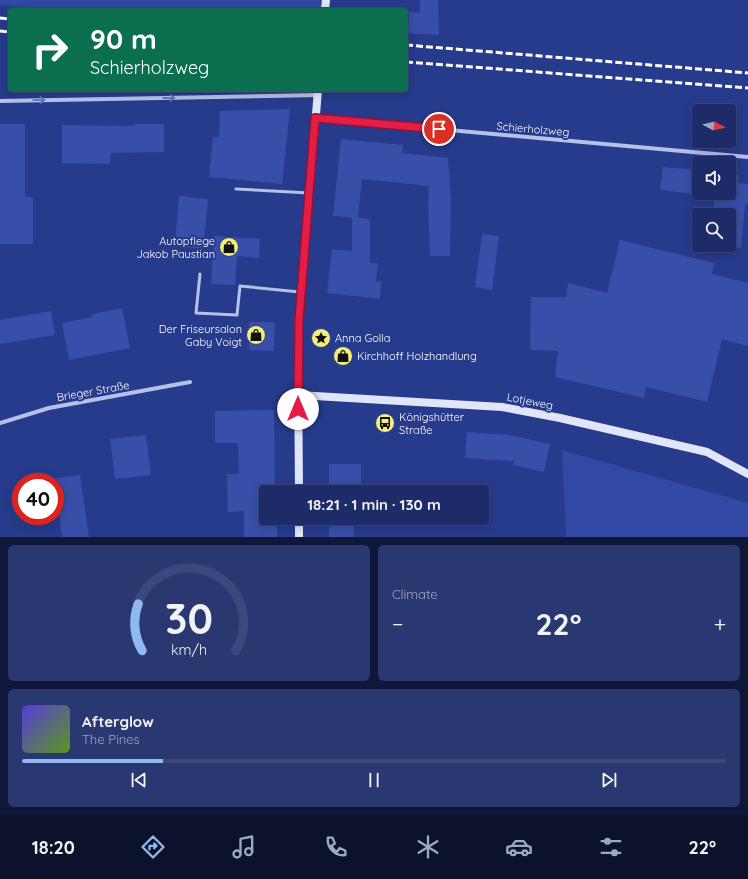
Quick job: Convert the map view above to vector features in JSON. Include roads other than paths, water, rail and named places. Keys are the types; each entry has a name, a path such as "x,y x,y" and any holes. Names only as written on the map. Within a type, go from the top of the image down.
{"street":[{"path":"0,101 318,92 299,320 299,485"},
{"name":"Schierholzweg","path":"315,118 748,157"},
{"name":"Brieger Straße","path":"0,423 49,408 190,382"},
{"name":"Lotjeweg","path":"298,395 502,407 560,418 707,452 748,474"},
{"path":"299,525 299,537"}],"lane":[{"path":"236,189 309,193"},
{"path":"200,274 196,313 237,315 240,286 302,292"}],"railway":[{"path":"0,18 8,19"},
{"path":"0,31 8,32"},
{"path":"408,45 748,73"},
{"path":"408,62 748,88"}],"place":[{"name":"Autopflege Jakob Paustian","path":"229,247"},
{"name":"Der Friseursalon Gaby Voigt","path":"256,335"},
{"name":"Anna Golla","path":"321,338"},
{"name":"Kirchhoff Holzhandlung","path":"343,356"},
{"name":"Königshütter Straße","path":"385,423"}]}
